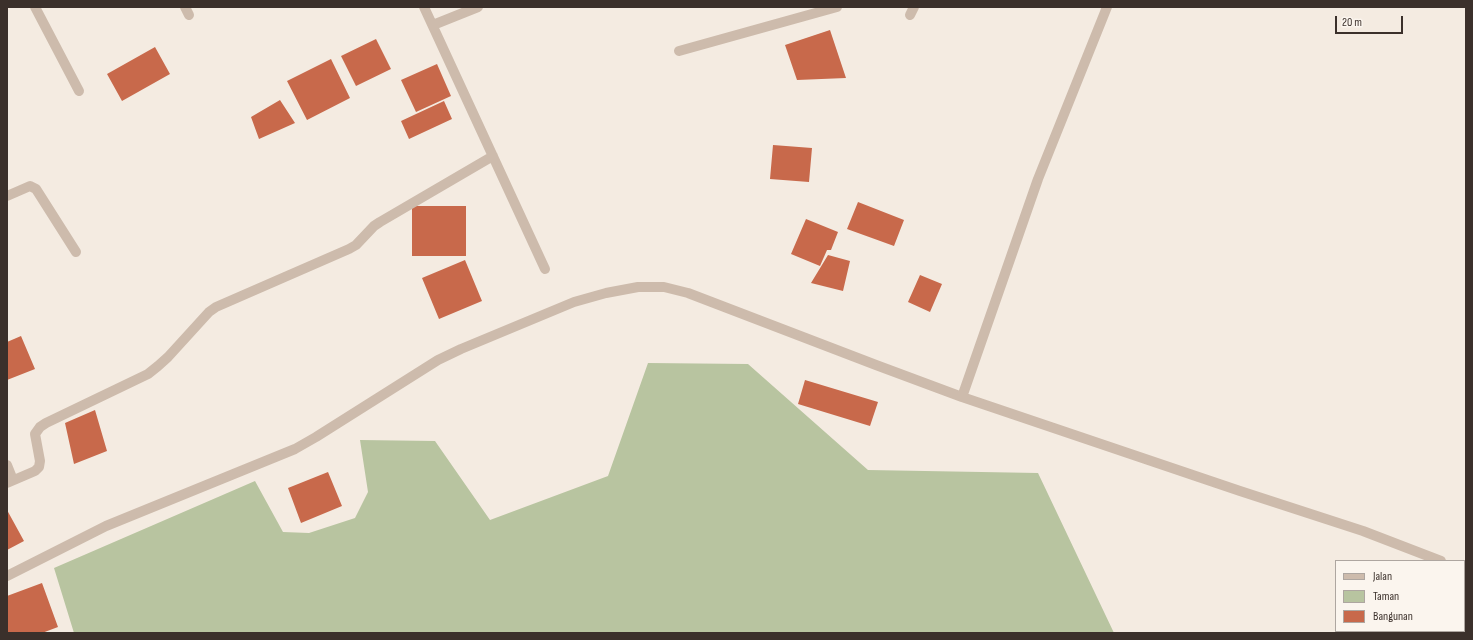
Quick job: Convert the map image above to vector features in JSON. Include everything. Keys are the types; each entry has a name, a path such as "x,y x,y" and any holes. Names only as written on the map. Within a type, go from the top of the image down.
{"street":[{"path":"35,7 79,91"},
{"path":"424,7 546,270"},
{"path":"433,25 478,7"},
{"path":"679,51 837,7"},
{"path":"962,397 1038,179 1107,7"},
{"path":"7,465 10,482 35,471 39,467 40,461 35,434 40,427 148,374 168,356 209,312 216,307 224,302 356,246 374,226 380,222 493,156"},
{"path":"7,196 30,186 36,189 76,252"},
{"path":"7,576 106,526 316,438 438,360 461,349 574,302 606,293 638,287 664,287 688,293 876,366 962,397 1363,531 1439,560"}],"green space":[{"path":"648,363 748,364 868,470 1038,473 1114,633 74,633 54,568 255,481 283,532 309,533 355,518 368,492 360,440 435,441 490,520 608,476"}],"building":[{"path":"830,30 846,78 797,80 785,45"},
{"path":"376,39 391,69 356,86 341,56"},
{"path":"155,47 170,74 122,101 107,74"},
{"path":"331,59 350,98 307,120 287,81"},
{"path":"437,64 451,96 416,112 401,80"},
{"path":"280,100 295,123 259,139 251,117"},
{"path":"444,101 452,119 409,139 401,121"},
{"path":"773,145 812,148 809,182 770,179"},
{"path":"858,202 904,220 894,246 847,229"},
{"path":"412,206 466,206 466,256 412,256"},
{"path":"806,219 838,232 831,250 827,250 820,266 791,254"},
{"path":"828,255 850,261 843,291 811,283"},
{"path":"465,260 482,301 439,319 422,278"},
{"path":"920,275 942,284 930,312 908,302"},
{"path":"21,336 35,369 7,380 7,342"},
{"path":"805,380 878,402 870,426 798,404"},
{"path":"95,410 107,451 74,464 65,423"},
{"path":"328,472 342,506 301,523 288,488"},
{"path":"7,510 24,541 7,550"},
{"path":"42,583 58,627 42,633 7,633 7,596"}]}
